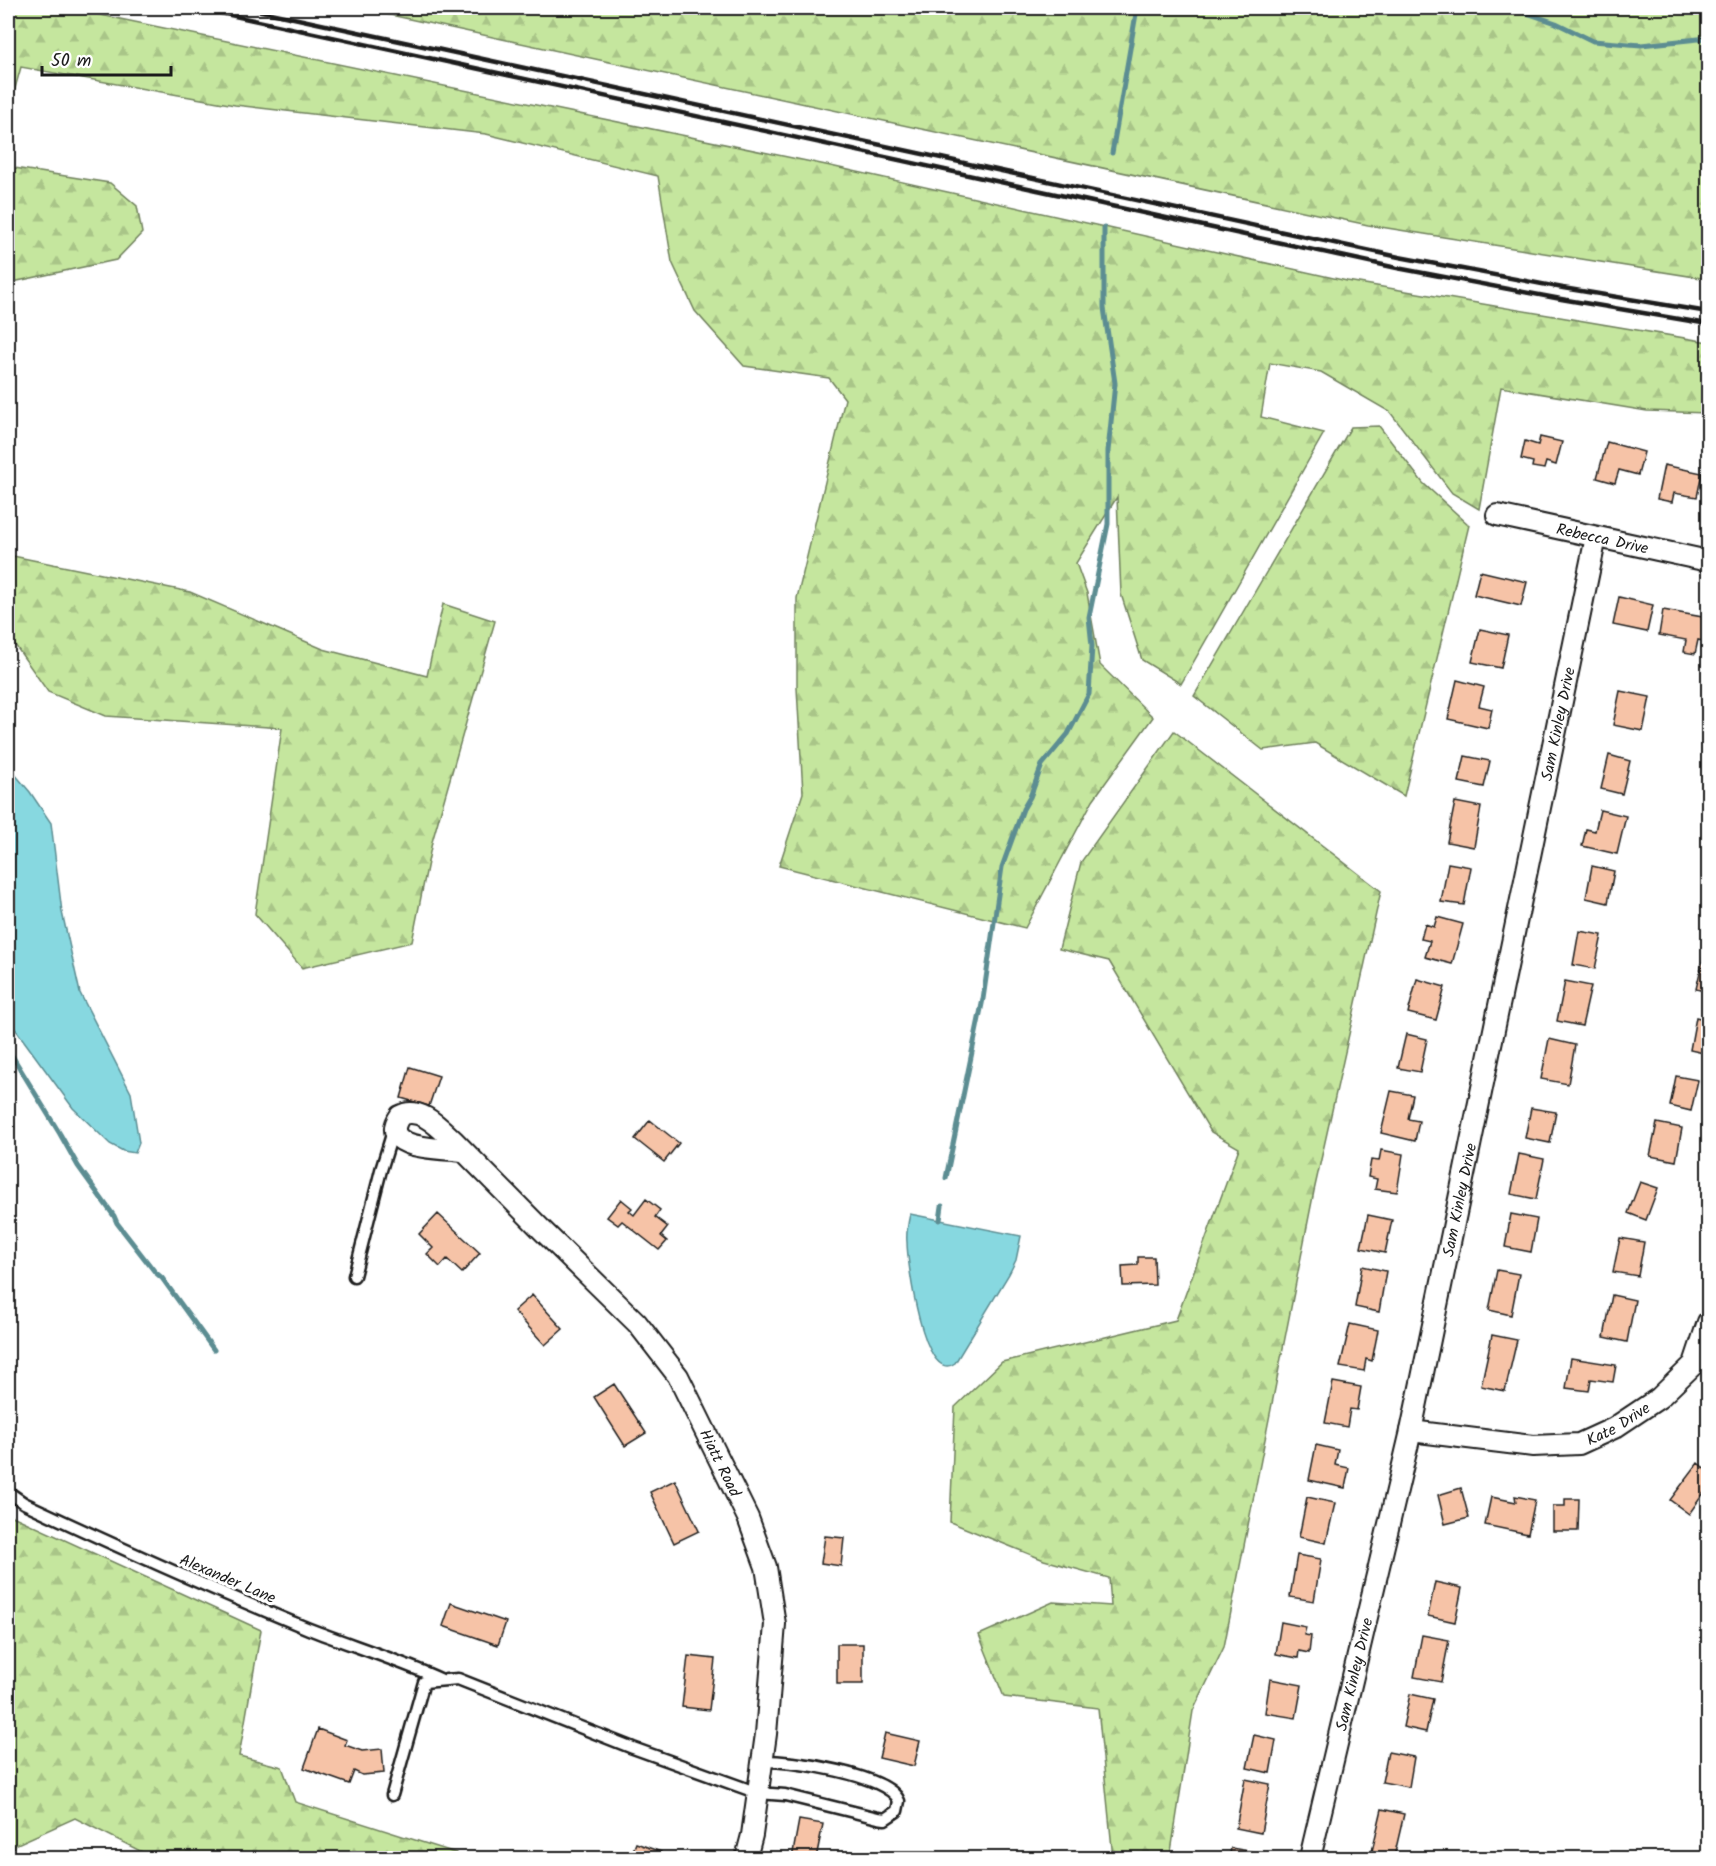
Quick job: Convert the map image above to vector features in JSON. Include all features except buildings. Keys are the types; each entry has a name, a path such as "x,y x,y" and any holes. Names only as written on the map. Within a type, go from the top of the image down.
{"street":[{"name":"Rebecca Drive","path":"1497,515 1708,561"},
{"name":"Sam Kinley Drive","path":"1310,1858 1411,1431 1596,537"},
{"name":"Hiatt Road","path":"394,1128 400,1116 406,1113 416,1113 437,1126 637,1323 678,1376 748,1518 765,1567 775,1624 762,1761 752,1835 746,1858"},
{"path":"394,1128 397,1137 406,1144 463,1150"},
{"name":"Kate Drive","path":"1411,1431 1533,1446 1579,1444 1614,1428 1659,1398 1694,1364 1708,1322"}],"lane":[{"path":"354,1276 394,1128"},
{"name":"Alexander Lane","path":"8,1492 24,1503 133,1555 310,1629 443,1680 458,1679 633,1748 758,1793 796,1797 885,1819 892,1816 899,1806 895,1793 855,1776 793,1762 762,1761"},
{"path":"392,1795 424,1682 443,1680"}],"green space":[{"path":"8,8 67,8 826,165 1347,281 1708,342 1708,413 1647,411 1501,387 1479,509 1452,493 1390,412 1321,372 1270,363 1261,417 1324,433 1181,684 1142,660 1121,594 1117,497 1076,563 1087,593 1100,665 1153,717 1093,800 1025,928 779,866 803,793 797,688 797,598 845,399 829,378 744,366 695,311 672,262 658,176 486,134 235,105 21,67 8,113"},
{"path":"358,8 1708,8 1708,279 1368,225"},
{"path":"8,167 110,183 137,206 142,233 116,260 8,283"},
{"path":"1379,426 1423,483 1469,525 1404,796 1315,743 1263,750 1194,696 1351,427"},
{"path":"8,555 190,592 323,649 427,676 443,604 495,621 432,842 412,942 302,968 255,914 282,728 106,716 48,692 8,635"},
{"path":"1174,731 1381,891 1314,1191 1224,1647 1193,1711 1170,1858 1113,1858 1098,1708 1004,1697 979,1635 1053,1602 1111,1606 1109,1578 1044,1560 950,1522 955,1407 1002,1362 1176,1320 1239,1148 1211,1132 1109,961 1059,949 1081,862"},
{"path":"8,1514 261,1630 239,1756 282,1767 295,1802 456,1853 455,1858 154,1858 75,1818 15,1845 8,1858"}],"water":[{"path":"8,766 30,792 51,823 62,912 80,993 131,1093 139,1143 135,1153 123,1151 110,1144 73,1108 8,1019"},
{"path":"910,1214 1021,1236 1016,1260 1009,1274 955,1363 944,1365 934,1357 919,1318 908,1253 907,1235"}],"waterway":[{"path":"1112,153 1137,8"},
{"path":"1512,8 1556,23 1593,41 1641,45 1708,38"},
{"path":"946,1178 983,999 1002,867 1042,765 1068,734 1089,694 1092,646 1089,617 1108,524 1108,451 1115,383 1104,308 1104,227"},
{"path":"8,1049 78,1166 117,1223 162,1278 214,1350"},
{"path":"940,1220 942,1206"}],"railway":[{"path":"198,8 1397,268 1708,324"},
{"path":"247,8 1399,257 1708,312"}]}
